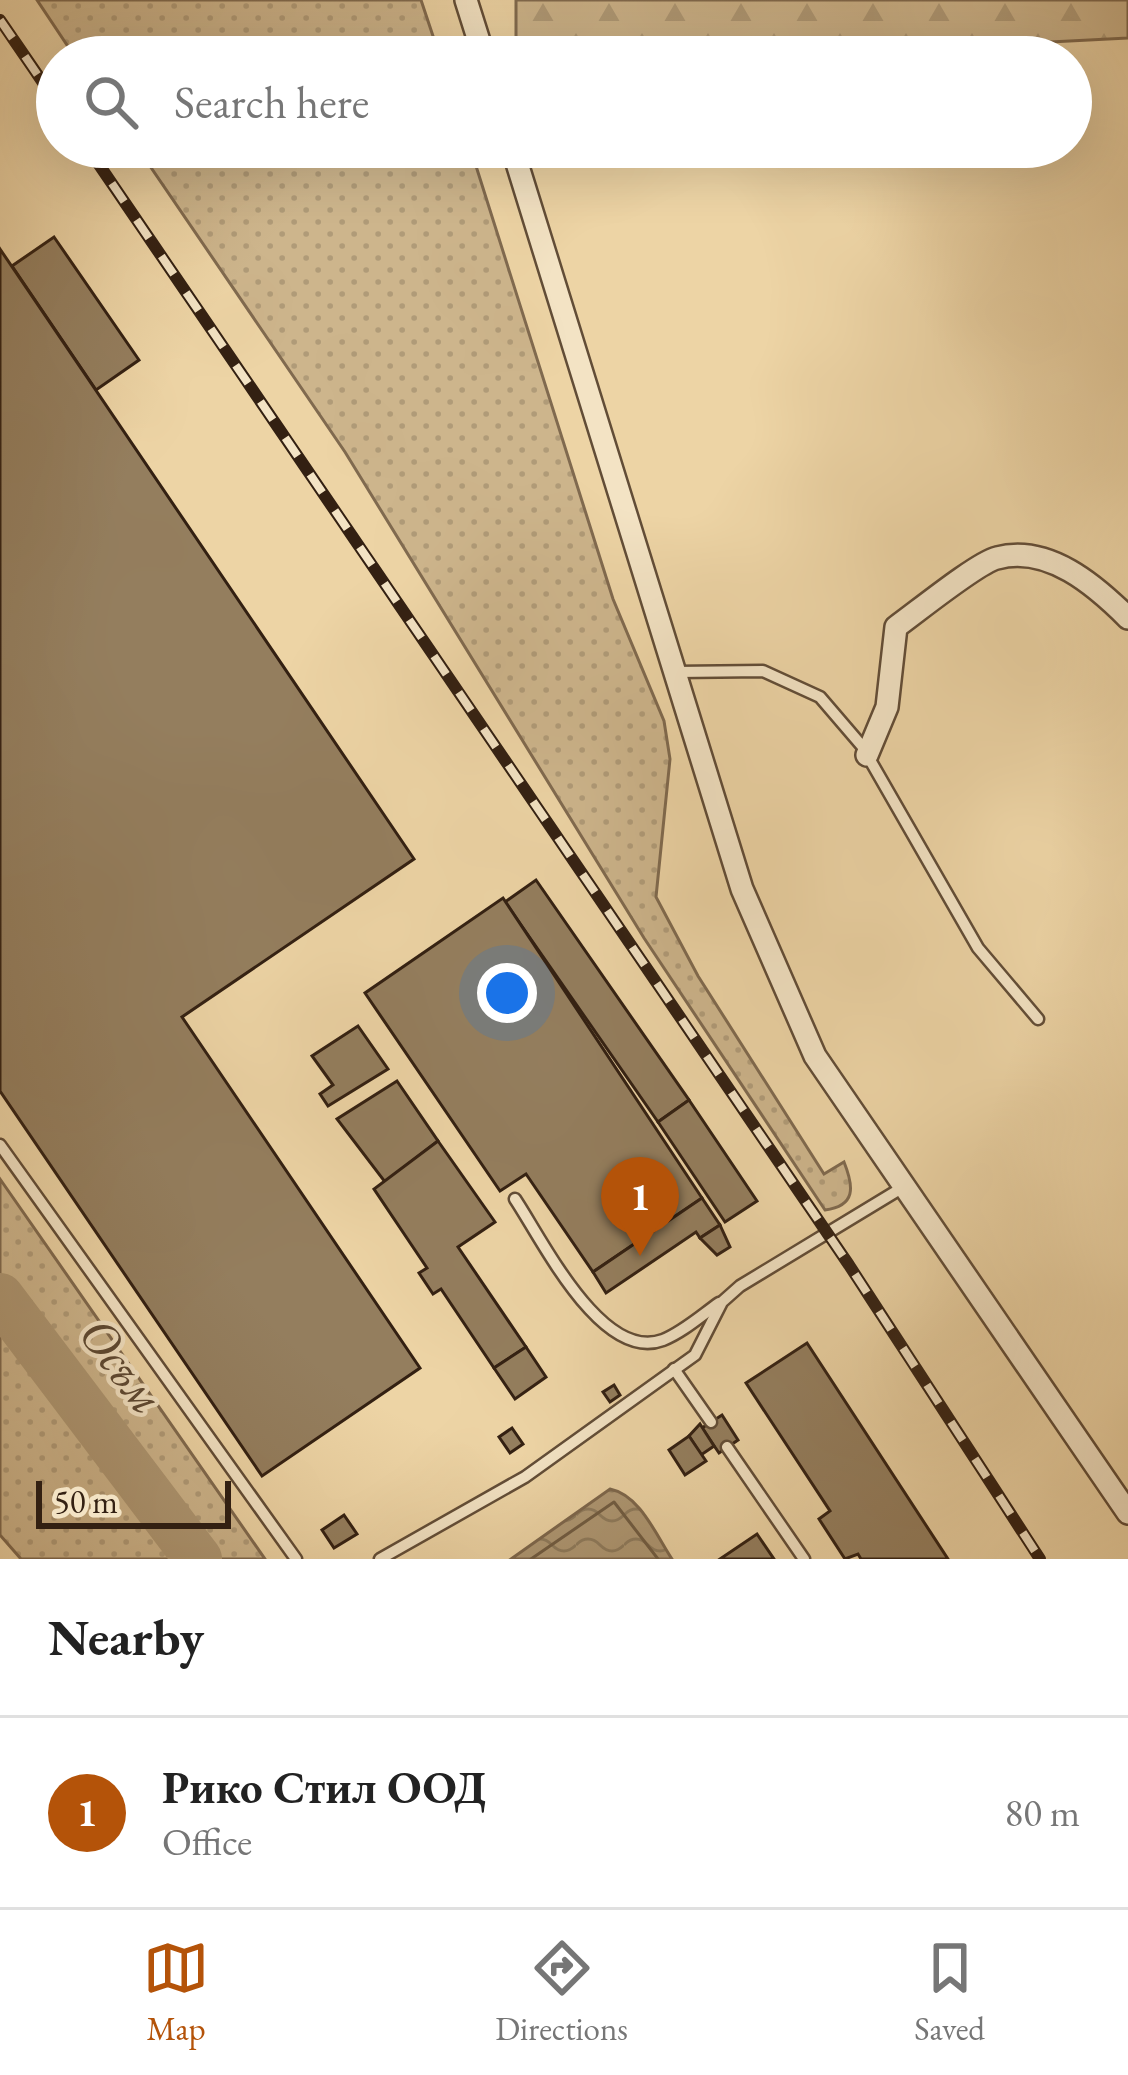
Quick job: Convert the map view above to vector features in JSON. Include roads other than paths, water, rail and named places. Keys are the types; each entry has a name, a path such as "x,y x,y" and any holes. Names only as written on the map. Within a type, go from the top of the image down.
{"street":[{"path":"466,0 477,36"},
{"path":"519,168 742,889 815,1057 1128,1513"},
{"path":"867,755 886,707 896,627 996,557 1041,560 1088,579 1128,618"}],"lane":[{"path":"676,672 763,671 820,697 867,755 978,948 1037,1019"},
{"path":"0,1144 296,1559"},
{"path":"515,1198 607,1331 635,1342 661,1341 767,1268 905,1186"},
{"path":"380,1559 525,1477 674,1369 705,1343 722,1302"},
{"path":"674,1369 711,1422"},
{"path":"728,1447 804,1559"}],"water":[{"path":"610,1489 639,1507 672,1559 511,1559"}],"waterway":[{"name":"Осъм","path":"0,1297 198,1559"}],"railway":[{"path":"0,20 36,72"},
{"path":"101,168 849,1265 1040,1559"}],"place":[{"name":"Рико Стил ООД","path":"640,1256"}]}
